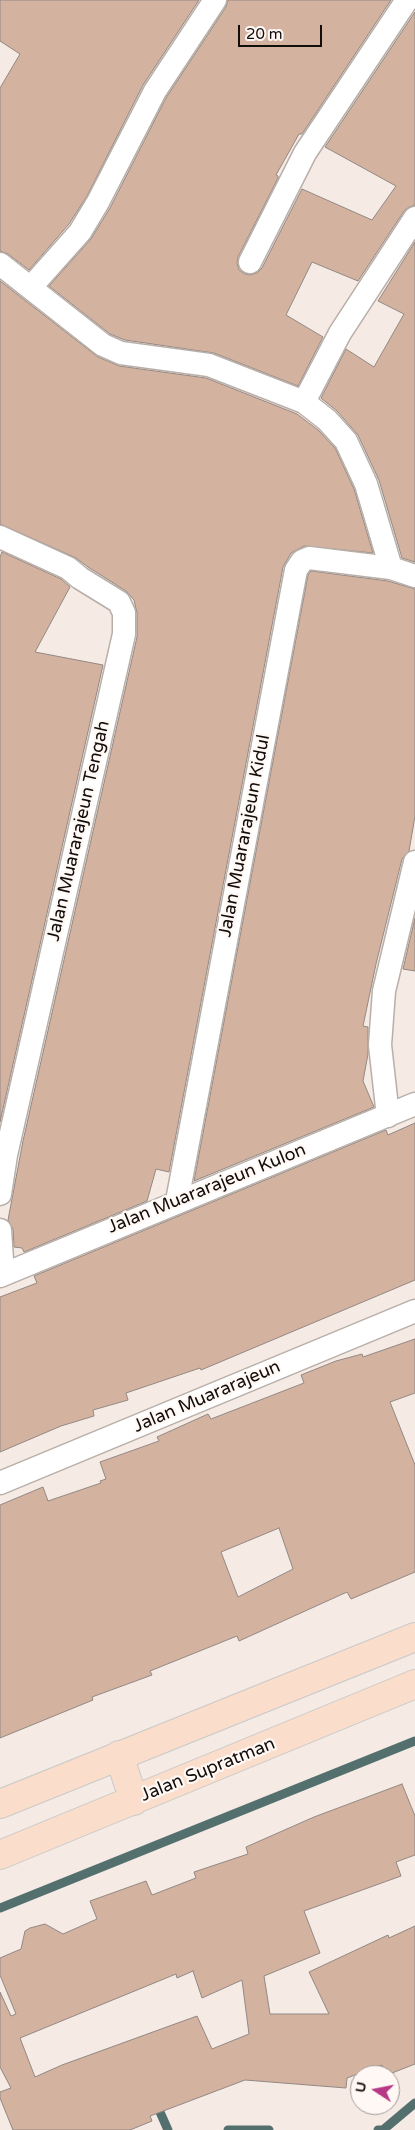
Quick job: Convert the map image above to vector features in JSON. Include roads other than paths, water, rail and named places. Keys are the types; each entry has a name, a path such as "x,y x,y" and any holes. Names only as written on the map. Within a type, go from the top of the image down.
{"main road":[{"path":"0,1804 415,1636"},
{"name":"Jalan Supratman","path":"0,1855 415,1684"},
{"path":"119,1755 134,1801"}],"street":[{"path":"31,287 80,232 98,202 156,91 215,0"},
{"path":"250,262 305,153 407,0"},
{"path":"304,402 340,333 415,218"},
{"path":"0,264 103,345 121,353 209,365 304,402 327,420 346,441 366,484 391,568"},
{"name":"Jalan Muararajeun Tengah","path":"0,537 74,573 119,602 124,613 124,634 6,1155 0,1194"},
{"name":"Jalan Muararajeun Kidul","path":"177,1201 296,570 302,561 309,558 391,568 415,576"},
{"path":"388,1116 380,1045 384,991 415,862"},
{"name":"Jalan Muararajeun Kulon","path":"2,1275 415,1104"},
{"path":"0,1230 2,1275"},
{"name":"Jalan Muararajeun","path":"0,1483 415,1311"}],"waterway":[{"path":"0,1908 415,1741"},
{"path":"156,2103 168,2130"},
{"path":"378,2130 383,2130 415,2103"},
{"path":"228,2130 269,2130"}]}
